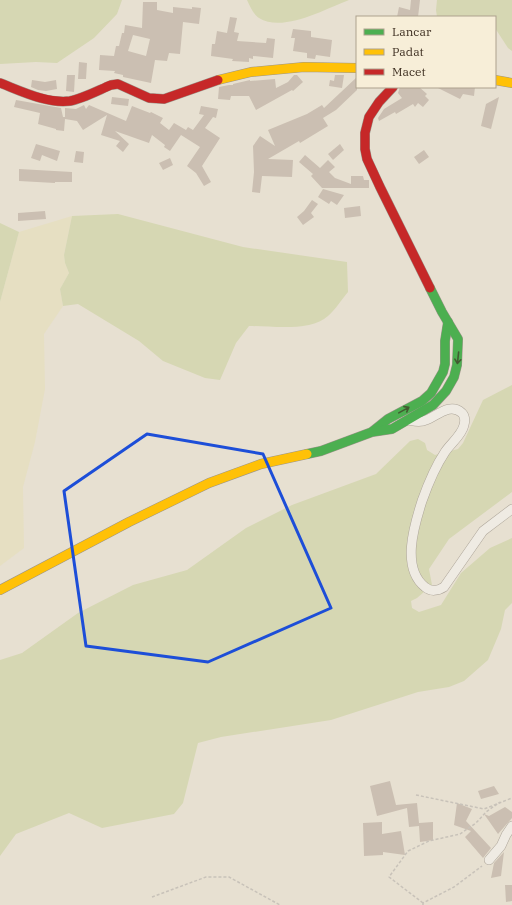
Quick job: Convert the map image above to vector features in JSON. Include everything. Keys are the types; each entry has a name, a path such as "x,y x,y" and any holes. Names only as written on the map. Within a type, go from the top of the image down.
{"main road":[{"path":"0,83 36,97 61,101 77,99 111,85 118,84 149,98 164,99 212,81 251,72 304,67 356,68"},
{"path":"496,80 512,83"},
{"path":"0,590 129,522 209,484 261,464 321,451 372,432 392,429 433,405 446,391 454,377 457,365 458,339 442,312 380,187 367,159 365,149 365,133 369,117 379,102 392,88"},
{"path":"372,432 388,419 422,401 431,393 443,372 445,364 445,341 448,322"}],"street":[{"path":"408,420 419,422 426,420 441,411 451,409 456,409 465,419 465,424 462,431 445,452 434,472 416,518 412,540 411,559 414,572 421,584 427,589 434,591 439,590 444,586 483,531 512,509"},
{"path":"489,860 501,846 512,826"}],"path":[{"path":"416,795 484,809 512,798"},
{"path":"489,860 476,872 454,887 423,904 389,877 408,851 429,842 460,834 476,824 486,812 500,802"},
{"path":"152,897 206,877 229,877 248,889 280,905"}],"highlighted area":[{"path":"147,434 263,454 331,608 208,662 86,646 64,491"}],"shaded area":[{"path":"72,216 64,255 69,273 60,289 63,306 44,334 45,389 35,442 23,487 24,548 0,566 0,302 19,232"}],"green space":[{"path":"0,0 122,0 117,14 94,38 57,63 36,62 0,64"},
{"path":"247,0 349,0 304,18 280,23 269,22 259,18 253,12"},
{"path":"437,0 512,0 512,51 508,48 496,30 496,16 437,16"},
{"path":"118,214 243,247 347,262 348,292 328,316 321,321 291,327 249,326 236,343 220,380 205,378 163,361 139,341 78,304 63,306 60,289 69,273 64,255 72,216"},
{"path":"0,223 19,232 0,302"},
{"path":"512,385 512,492 449,539 429,569 432,585 417,598 411,601 412,608 419,612 441,605 461,573 490,548 512,538 512,603 505,610 501,629 488,660 464,681 449,687 418,692 331,720 221,737 198,743 183,803 174,814 102,828 69,813 16,834 0,856 0,660 22,653 78,613 133,585 187,570 246,528 292,505 376,474 410,441 418,439 425,443 427,450 435,455 458,449 463,443 483,400"}],"building":[{"path":"411,0 420,0 418,16 397,16 399,7 410,10"},
{"path":"143,2 157,2 157,10 173,13 173,7 192,9 192,7 201,8 199,24 183,22 180,54 169,53 167,61 155,60 151,83 123,77 123,75 114,73 115,71 99,70 100,55 114,56 116,46 119,46 122,33 124,33 125,25 142,28","holes":["133,35 150,39 146,56 128,51"]},
{"path":"230,17 237,18 234,32 239,33 237,41 266,43 267,38 275,39 273,58 253,56 253,59 249,58 249,62 232,61 233,59 211,56 212,44 215,44 217,31 227,33"},
{"path":"293,29 311,31 311,37 332,40 330,57 316,55 315,59 307,58 307,53 293,51 295,38 291,38"},
{"path":"79,62 87,63 86,79 78,79"},
{"path":"67,75 75,75 74,92 66,91"},
{"path":"294,75 297,75 303,82 293,91 292,90 256,110 249,96 231,96 230,100 218,99 219,87 250,80 275,79 276,88 288,82"},
{"path":"335,75 344,75 342,88 329,86 330,80 334,81"},
{"path":"356,78 357,90 336,110 323,118 328,126 300,143 299,141 268,159 293,160 292,177 262,176 260,193 252,192 254,172 253,146 260,136 275,146 268,130 307,114 322,105 324,108"},
{"path":"32,80 45,82 56,80 57,89 46,91 38,90 31,87"},
{"path":"400,88 420,88 427,94 425,96 429,100 423,107 418,103 415,107 413,104 396,114 395,112 379,121 378,118 384,109 402,98 398,93"},
{"path":"438,88 475,88 474,96 463,94 460,99"},
{"path":"112,97 129,99 128,106 111,104"},
{"path":"499,97 491,129 481,126 486,104"},
{"path":"16,100 61,108 63,117 65,117 65,108 76,109 84,105 86,109 89,105 126,121 132,106 150,113 151,112 163,118 160,123 169,130 174,123 186,130 188,127 193,130 204,115 199,114 201,106 218,109 216,118 213,117 205,128 220,138 202,166 211,182 204,186 196,173 187,166 200,147 181,135 170,151 152,135 149,143 115,131 129,144 123,152 116,146 120,141 101,135 107,115 83,130 77,121 65,119 64,131 56,130 38,124 40,113 14,107"},
{"path":"36,144 60,151 57,161 42,155 40,161 31,158"},
{"path":"340,144 344,150 333,160 328,154"},
{"path":"424,150 429,157 419,164 414,157"},
{"path":"76,151 84,152 83,163 74,162"},
{"path":"305,155 320,168 328,160 335,167 329,172 335,178 351,184 351,176 363,176 364,180 369,180 369,188 322,188 311,176 313,174 299,162"},
{"path":"170,158 173,165 163,170 159,163"},
{"path":"19,169 72,172 72,182 55,183 19,181"},
{"path":"323,189 344,195 337,205 331,201 329,204 318,197"},
{"path":"312,200 318,204 311,213 314,217 303,225 297,217 304,211"},
{"path":"360,206 361,216 345,218 344,208"},
{"path":"45,211 46,219 18,221 18,213"},
{"path":"390,781 396,805 417,803 419,823 433,822 433,840 420,842 419,826 409,827 407,808 377,816 370,786"},
{"path":"494,786 499,794 481,799 478,791"},
{"path":"457,803 472,809 466,821 491,848 483,858 465,837 471,831 454,825"},
{"path":"505,807 512,812 512,818 498,834 484,814 489,816"},
{"path":"382,822 382,834 401,831 405,855 383,852 383,855 364,856 363,823"},
{"path":"504,852 501,876 491,878 494,863"},
{"path":"505,885 512,885 512,901 506,902"}],"traffic: fast":[{"path":"307,454 321,451 372,432 392,429 433,405 446,391 454,377 457,365 458,339 430,288"},
{"path":"373,431 388,419 422,401 431,393 443,372 445,364 445,341 448,322"}],"traffic: slow":[{"path":"218,80 251,72 304,67 356,68"},
{"path":"496,80 512,83"},
{"path":"0,590 129,522 209,483 261,464 307,454"}],"traffic: jam":[{"path":"0,83 43,99 52,101 70,101 111,85 118,84 149,98 164,99 218,80"},
{"path":"392,88 379,102 369,117 365,133 365,149 367,159 380,187 430,288"}]}
